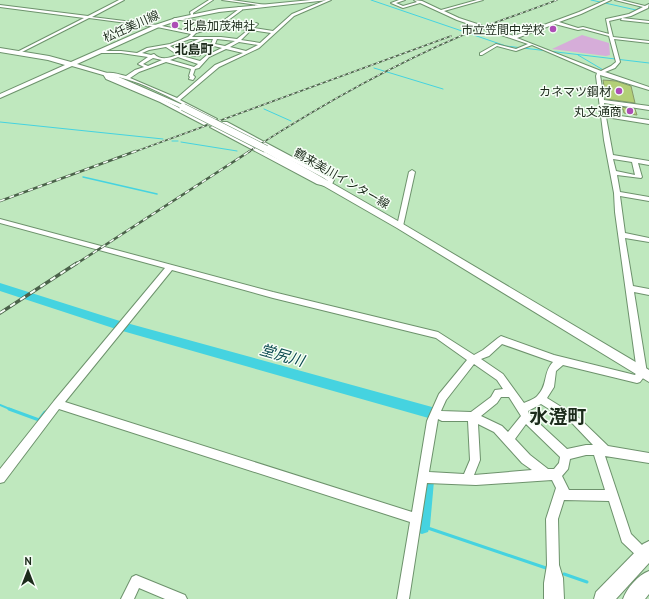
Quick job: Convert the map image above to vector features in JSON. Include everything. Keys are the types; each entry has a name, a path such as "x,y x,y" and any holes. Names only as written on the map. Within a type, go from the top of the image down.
{"highway":[{"path":"603,599 646,552"},
{"path":"632,599 649,580"}],"main road":[{"name":"松任美川線","path":"0,96 157,26 192,14 264,5 328,0"},
{"name":"鶴来美川インター線","path":"0,50 49,58 104,74 183,107 266,149 400,226 645,375"}],"street":[{"path":"18,53 122,0"},
{"path":"192,14 211,0"},
{"path":"224,0 264,5"},
{"path":"177,100 212,70 262,44 293,15 328,0"},
{"path":"403,0 393,2 403,6 421,2"},
{"path":"416,0 458,19 532,44 544,50 649,89"},
{"path":"441,11 481,0"},
{"path":"600,0 607,1"},
{"path":"617,0 648,6"},
{"path":"513,38 607,1"},
{"path":"619,5 625,2"},
{"path":"0,6 157,26 194,33 220,25 241,9 239,8"},
{"path":"403,599 432,421 442,397 473,359 486,353 501,340 561,361 636,379 645,375 629,288 618,212 618,193 612,157 607,140 603,101 598,74 614,67 618,59 607,20 630,15 648,6"},
{"path":"638,11 649,12"},
{"path":"630,15 643,16"},
{"path":"615,18 649,22"},
{"path":"175,19 274,32"},
{"path":"554,22 578,29 583,28 612,37 649,42"},
{"path":"191,79 193,77 191,76 194,68 208,56 226,48 238,40 256,24"},
{"path":"147,67 140,64 151,56 171,48 189,38 194,33"},
{"path":"189,38 238,40 262,44"},
{"path":"138,54 148,49 171,48 198,42 203,39"},
{"path":"213,45 215,39"},
{"path":"481,54 496,45 506,48 520,49 532,44"},
{"path":"193,55 213,45 246,52"},
{"path":"171,48 181,56 201,63"},
{"path":"99,52 121,52 151,56 165,59 185,67 212,70"},
{"path":"126,78 165,59 198,55 185,67"},
{"path":"173,63 181,56"},
{"path":"206,59 226,62"},
{"path":"104,74 114,74 126,78 177,100 214,119 204,123 162,101 108,78 104,74"},
{"path":"603,101 649,108"},
{"path":"604,116 649,122"},
{"path":"225,123 326,177 331,180 329,185 319,183 212,127 225,123"},
{"path":"612,157 649,163"},
{"path":"614,173 639,177 635,161"},
{"path":"400,226 412,172"},
{"path":"618,193 649,198"},
{"path":"0,221 273,295 438,335 500,377 524,413 565,455"},
{"path":"622,235 649,240"},
{"path":"0,478 57,404 170,267"},
{"path":"629,288 649,292"},
{"path":"508,440 524,413 541,399 549,387 550,374 552,370 561,361"},
{"path":"473,417 494,400 498,393 511,393"},
{"path":"541,399 576,421 601,451 626,538 646,552"},
{"path":"57,404 417,519"},
{"path":"435,413 442,416 473,417 498,429 508,440 550,474 562,487 566,495 613,496"},
{"path":"467,479 475,460 473,417"},
{"path":"565,455 586,450 649,458"},
{"path":"423,477 467,479 557,474 564,465 565,455"},
{"path":"550,599 550,584 553,565 552,519 562,487"},
{"path":"553,565 557,578 558,599"},
{"path":"127,599 136,581 182,599"}],"shaded area":[{"path":"582,35 609,43 610,55 606,56 552,49"}],"building":[{"name":"カネマツ鋼材","path":"603,80 616,81 631,86 635,103 606,99"},
{"name":"丸文通商","path":"613,106 635,109 637,115 624,113 623,109 614,108"}],"waterway":[{"path":"371,0 506,46 649,63"},
{"path":"591,0 600,2"},
{"path":"605,3 636,10 642,6"},
{"path":"578,55 610,74"},
{"path":"374,68 443,89"},
{"path":"264,109 291,121"},
{"path":"0,122 163,139"},
{"path":"172,141 178,141"},
{"path":"181,142 237,151"},
{"path":"83,177 157,194"},
{"name":"堂尻川","path":"0,287 119,325"},
{"name":"堂尻川","path":"125,326 432,413"},
{"path":"0,405 12,410"},
{"path":"9,409 39,420 45,412"},
{"name":"堂尻川","path":"422,526 427,481"},
{"path":"419,525 546,568"},
{"path":"564,574 587,582"}],"railway":[{"path":"248,152 326,104 380,74 435,47 475,30 557,0"},
{"path":"134,152 451,36"},
{"path":"0,201 136,151"},
{"path":"76,264 250,151"},
{"path":"0,313 77,263"}],"place":[{"name":"北島加茂神社","path":"175,25"},
{"name":"市立笠間中学校","path":"553,29"},
{"name":"カネマツ鋼材","path":"619,91"},
{"name":"丸文通商","path":"630,111"}],"district":[{"name":"北島町","path":"194,49"},
{"name":"水澄町","path":"558,416"}]}
